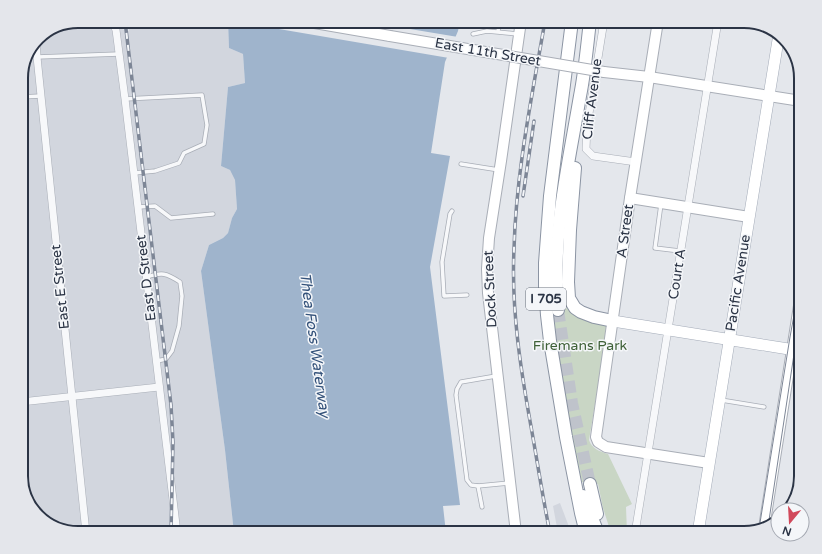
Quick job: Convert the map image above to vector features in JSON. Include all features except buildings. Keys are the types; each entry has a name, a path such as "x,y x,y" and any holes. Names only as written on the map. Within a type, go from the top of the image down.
{"highway":[{"name":"I 705","path":"571,28 550,196 545,256 545,286 550,340 566,437 572,461"},
{"name":"I 705","path":"558,310 558,230 580,96 589,28"},
{"path":"580,96 570,230 568,294 572,304 581,312 594,317 613,321"},
{"path":"572,461 584,526"},
{"path":"572,461 585,502 595,526"},
{"path":"590,484 601,526"}],"main road":[{"name":"Pacific Avenue","path":"699,526 778,41"},
{"path":"613,321 794,350"}],"street":[{"name":"East D Street","path":"115,28 175,526"},
{"name":"East 11th Street","path":"344,28 604,72 649,76 794,100"},
{"name":"Dock Street","path":"515,526 497,376 487,269 489,238 520,28"},
{"name":"Cliff Avenue","path":"603,28 587,126 586,149 593,156 636,162"},
{"name":"A Street","path":"648,454 606,447 598,442 596,434 630,198 657,28"},
{"name":"Court A","path":"636,526 717,28"},
{"name":"East E Street","path":"36,50 85,526"},
{"path":"630,198 749,217"},
{"path":"765,521 794,361"},
{"path":"28,401 159,387"},
{"path":"648,454 709,463"}],"lane":[{"path":"498,32 499,28"},
{"path":"473,34 487,31 519,34"},
{"path":"36,57 119,54"},
{"path":"125,99 202,95 207,125 204,144 184,153 179,164 155,171 133,173"},
{"path":"28,97 40,96"},
{"path":"461,164 500,170"},
{"path":"661,203 654,248 681,252"},
{"path":"137,207 155,206 171,218 213,214"},
{"path":"452,211 450,214 442,262 444,296 467,295"},
{"path":"145,277 161,273 174,278 180,282 182,296 179,326 172,351 166,359 156,362"},
{"path":"497,376 461,382 457,389 456,395 467,480 471,485 478,486 510,483"},
{"path":"720,400 764,407"},
{"path":"478,486 482,507"}],"shaded area":[{"path":"78,28 117,28 129,31 129,28 228,28 229,48 243,54 245,83 228,87 221,166 230,170 235,180 237,209 232,218 228,233 223,238 209,245 201,271 225,450 233,526 71,526 50,518 38,507 32,495 28,479 28,75 36,50 50,36 59,32"},
{"path":"560,503 569,526 557,526 553,506"}],"green space":[{"name":"Firemans Park","path":"567,308 576,316 589,322 608,326 589,440 594,448 608,454 632,504 626,507 627,526 609,526 598,484 582,482 564,402 552,315"}],"water":[{"name":"Thea Foss Waterway","path":"228,28 459,28 445,62 431,153 450,156 430,267 460,505 443,506 445,526 233,526 225,450 201,271 209,245 223,238 228,233 232,218 237,209 235,180 230,170 221,166 228,87 245,83 243,54 229,48"}],"pier":[{"path":"273,28 404,28 458,37 449,58"}],"tunnel":[{"path":"558,310 572,403 590,484"}],"tram line":[{"path":"760,523 794,315"},
{"path":"769,519 794,354"}],"railway":[{"path":"126,28 171,405 173,442 171,526"},
{"path":"544,28 521,163 515,220 513,272 515,318 521,364 549,526"},
{"path":"523,196 534,121"}]}
